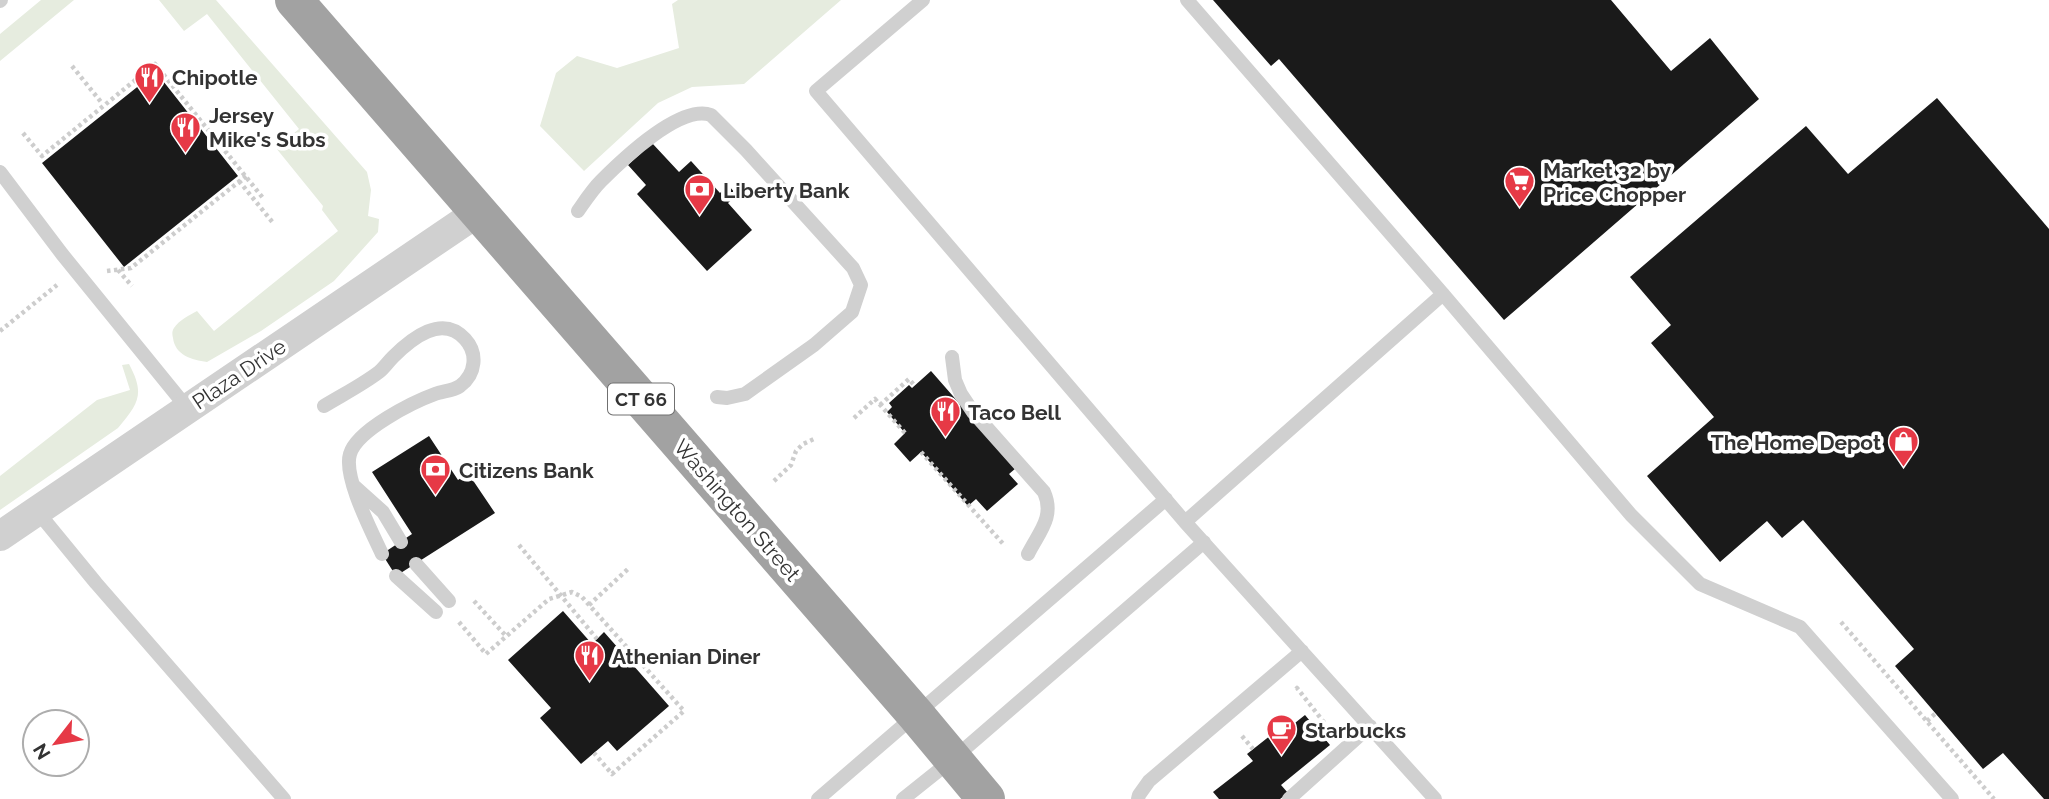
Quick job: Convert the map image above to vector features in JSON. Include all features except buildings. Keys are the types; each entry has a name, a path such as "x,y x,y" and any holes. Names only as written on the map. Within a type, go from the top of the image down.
{"highway":[{"name":"Washington Street","path":"295,0 986,799"}],"street":[{"name":"Plaza Drive","path":"0,536 478,212"}],"lane":[{"path":"923,0 816,91 1185,522 1435,799"},
{"path":"1187,0 1631,514 1700,584 1800,626 1952,799"},
{"path":"578,211 599,183 640,145 678,121 704,113 711,115 746,150 853,268 861,285 852,312 814,345 754,389 736,397 716,397"},
{"path":"0,173 62,254 188,408"},
{"path":"1185,522 1443,294"},
{"path":"324,406 381,371 413,340 435,328 452,329 471,347 474,362 469,376 461,385 407,405 372,429 355,444 350,455 349,466 354,485 382,554"},
{"path":"952,357 955,380 961,394 973,412 1044,492 1049,504 1048,516 1028,554"},
{"path":"354,485 383,512 401,542"},
{"path":"818,799 1166,499"},
{"path":"37,511 284,799"},
{"path":"903,799 1204,542"},
{"path":"416,564 450,608"},
{"path":"396,576 436,612"},
{"path":"1138,799 1149,781 1302,651"},
{"path":"1289,799 1370,726"}],"path":[{"path":"23,132 42,156 155,64 262,198"},
{"path":"72,66 101,102"},
{"path":"103,272 131,268 246,176"},
{"path":"239,181 274,225"},
{"path":"118,270 132,286"},
{"path":"0,331 60,282"},
{"path":"880,405 909,379 915,385"},
{"path":"854,418 875,399 905,433"},
{"path":"774,481 791,465 796,451 814,439"},
{"path":"921,452 1010,552"},
{"path":"519,545 597,639"},
{"path":"589,604 629,568"},
{"path":"450,608 486,654 550,599 572,592 589,604 684,711 612,774 594,753"},
{"path":"472,599 506,636"},
{"path":"1841,622 1994,799"},
{"path":"1288,696 1297,688 1326,725"},
{"path":"1927,721 1936,713"},
{"path":"1250,727 1241,735 1253,749"}],"shaded area":[{"path":"41,0 74,0 0,61 0,34"},
{"path":"159,0 216,0 367,172 371,190 368,216 379,219 378,232 334,281 261,331 207,362 190,358 177,349 172,333 179,323 197,311 214,331 338,231 322,210 323,206 276,148 299,129 207,14 184,31"},
{"path":"678,0 841,0 744,84 692,87 658,103 584,171 540,126 556,73 577,56 617,68 679,48 672,4"},
{"path":"129,364 137,383 137,398 131,412 118,428 0,510 0,476 97,400 130,390 122,365"}],"place":[{"name":"Chipotle","path":"149,104"},
{"name":"Jersey Mike's Subs","path":"186,154"},
{"name":"Market 32 by Price Chopper","path":"1520,209"},
{"name":"Liberty Bank","path":"700,217"},
{"name":"Taco Bell","path":"945,439"},
{"name":"The Home Depot","path":"1904,469"},
{"name":"Citizens Bank","path":"436,497"},
{"name":"Athenian Diner","path":"589,683"},
{"name":"Starbucks","path":"1282,757"}]}
